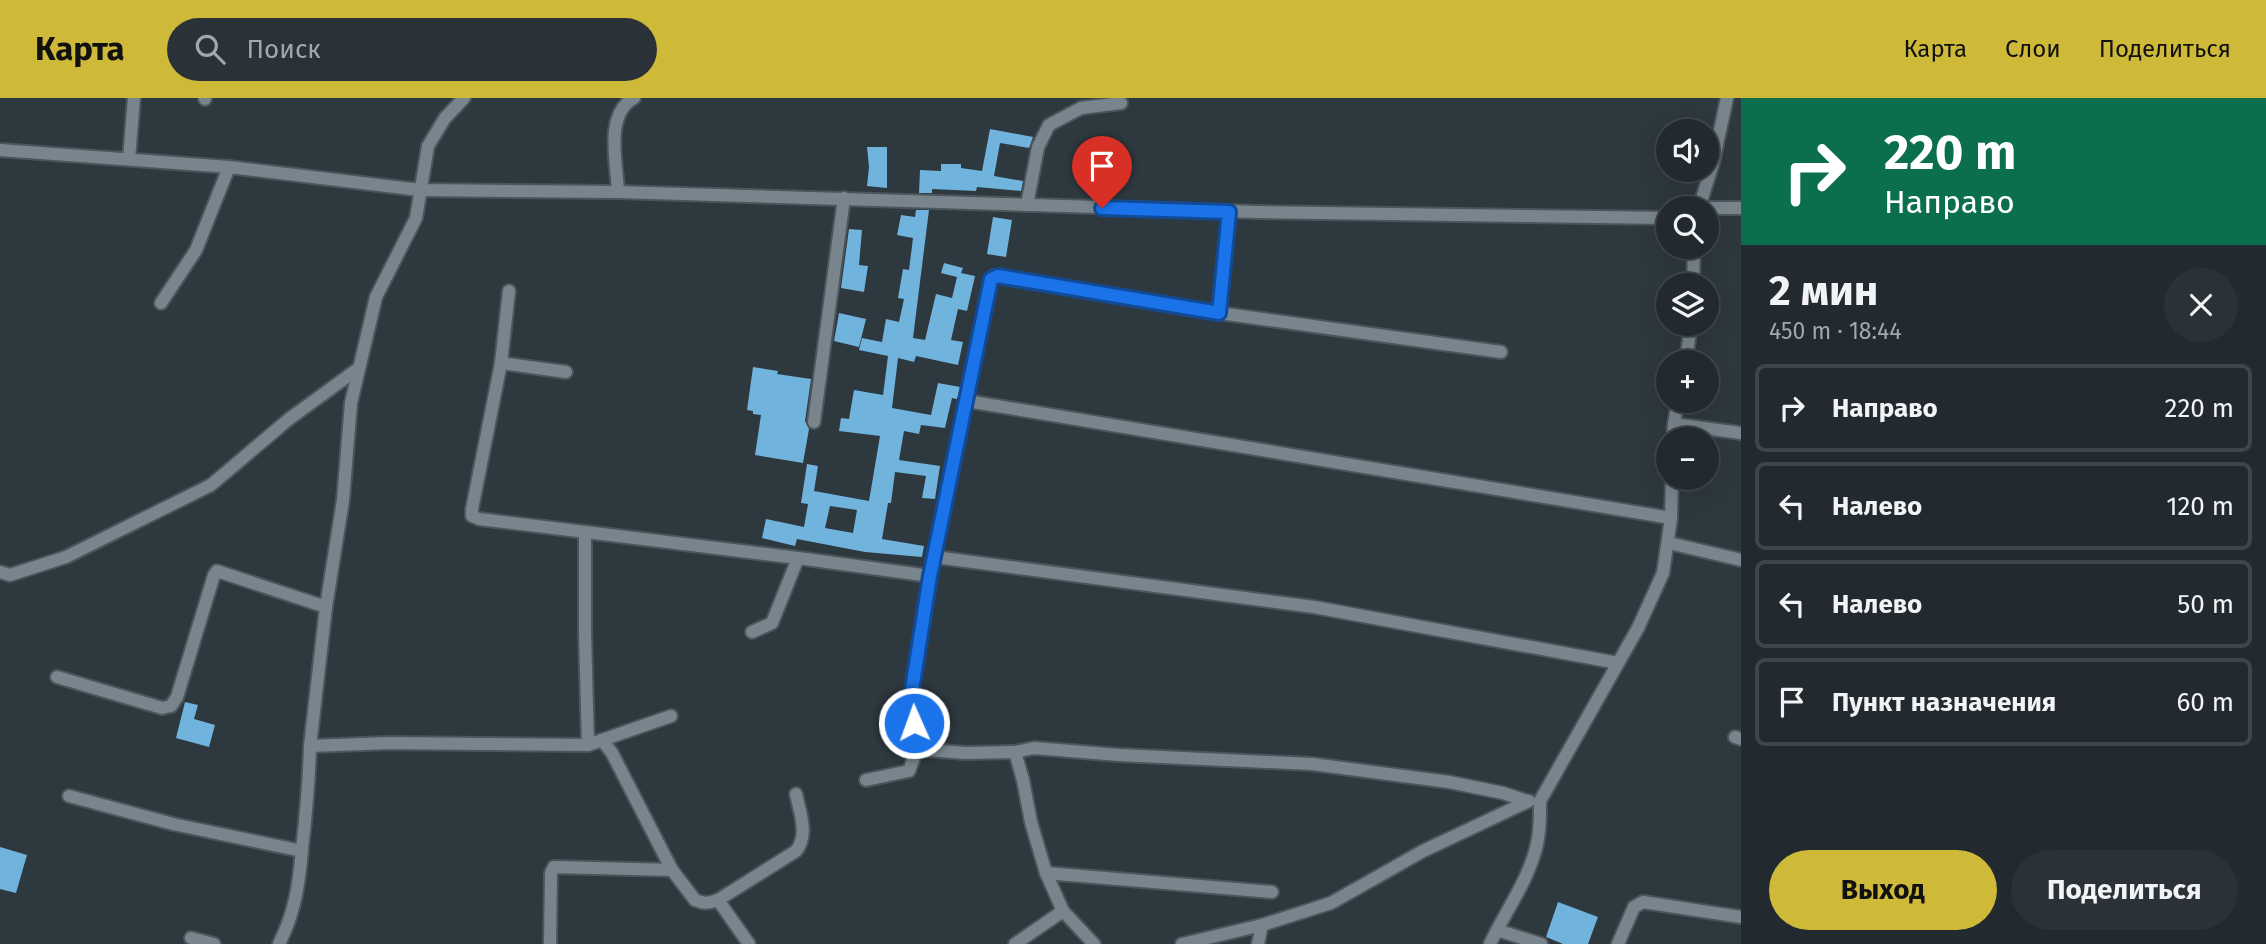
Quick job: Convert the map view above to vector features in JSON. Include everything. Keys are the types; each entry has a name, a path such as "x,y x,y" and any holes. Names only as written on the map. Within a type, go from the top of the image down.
{"street":[{"path":"129,159 134,98"},
{"path":"279,944 289,923 300,885 310,746 326,607 343,499 351,403 376,297 416,218 428,146 445,118 464,98"},
{"path":"618,192 617,119 625,103 634,98"},
{"path":"1703,196 1727,98"},
{"path":"1027,205 1038,147 1049,125 1081,108 1121,103"},
{"path":"0,150 229,167 420,190 844,198 1229,212 1656,218"},
{"path":"160,303 196,250 229,167"},
{"path":"814,422 844,198"},
{"path":"1719,208 1741,208"},
{"path":"1219,313 1229,212"},
{"path":"866,780 909,771 916,749 911,696 930,576 991,279 994,276 1219,313 1501,352"},
{"path":"509,291 501,363 472,516 930,576"},
{"path":"501,363 566,372"},
{"path":"0,572 10,575 66,556 211,485 289,419 359,368"},
{"path":"967,401 1671,518"},
{"path":"1674,427 1676,413"},
{"path":"1674,424 1741,433"},
{"path":"1182,944 1262,925 1331,903 1423,851 1533,801 1618,663 1654,594 1663,573 1669,543 1672,490"},
{"path":"585,532 588,745"},
{"path":"1669,543 1741,559"},
{"path":"935,557 1314,607 1618,663"},
{"path":"752,632 772,623 798,558"},
{"path":"57,677 162,708 171,706 177,697 217,571 326,607"},
{"path":"310,746 389,743 588,745 671,716"},
{"path":"602,740 612,753 672,870 695,900 709,903 718,900 796,851 804,834 796,794"},
{"path":"916,749 965,753 1015,752 1034,748 1118,755 1312,764 1449,782 1533,801"},
{"path":"1015,752 1046,873 1063,911 1094,944"},
{"path":"69,796 173,824 302,851"},
{"path":"1490,944 1511,907 1534,856 1540,830 1533,801"},
{"path":"550,944 551,873 554,867 672,870"},
{"path":"1046,873 1272,892"},
{"path":"718,900 749,944"},
{"path":"1618,944 1634,907 1643,902 1741,917"},
{"path":"1015,944 1063,911"},
{"path":"1258,944 1262,925"},
{"path":"1497,930 1541,944"},
{"path":"191,938 214,944"}],"building":[{"path":"990,129 1033,137 1029,148 1000,143 994,176 1023,181 1021,191 977,187 976,191 932,189 932,193 919,193 920,170 941,171 941,164 961,164 961,168 982,171"},
{"path":"867,147 887,147 887,188 867,186"},
{"path":"916,210 929,210 913,338 925,340 936,294 952,298 957,277 941,273 944,263 963,268 961,273 975,276 967,311 958,309 951,340 963,342 958,365 916,356 914,362 898,358 892,408 931,415 938,383 960,387 957,399 952,398 945,428 921,425 919,434 904,431 899,460 940,466 935,499 922,498 926,476 895,472 882,539 924,546 922,557 865,552 797,539 795,546 762,538 766,519 804,527 808,504 801,503 807,464 818,466 814,491 869,501 880,436 839,431 841,418 849,419 854,390 883,395 888,356 859,350 862,338 882,342 886,319 899,322 904,299 898,298 903,269 909,270 913,238 897,235 901,215 915,217","holes":["830,506 857,510 853,533 825,528"]},
{"path":"993,217 1012,220 1006,257 987,254"},
{"path":"849,229 862,230 859,265 868,266 864,292 841,288"},
{"path":"839,313 866,319 859,347 834,341"},
{"path":"753,367 811,379 805,421 809,429 803,463 755,455 761,415 747,410"},
{"path":"185,702 198,705 194,719 215,725 209,747 176,738"},
{"path":"0,847 27,855 16,893 0,889"},
{"path":"1558,902 1598,917 1588,944 1563,944 1546,937"}],"route":[{"path":"914,723 911,696 930,576 991,279 998,276 1219,313 1229,212 1102,208"}]}
